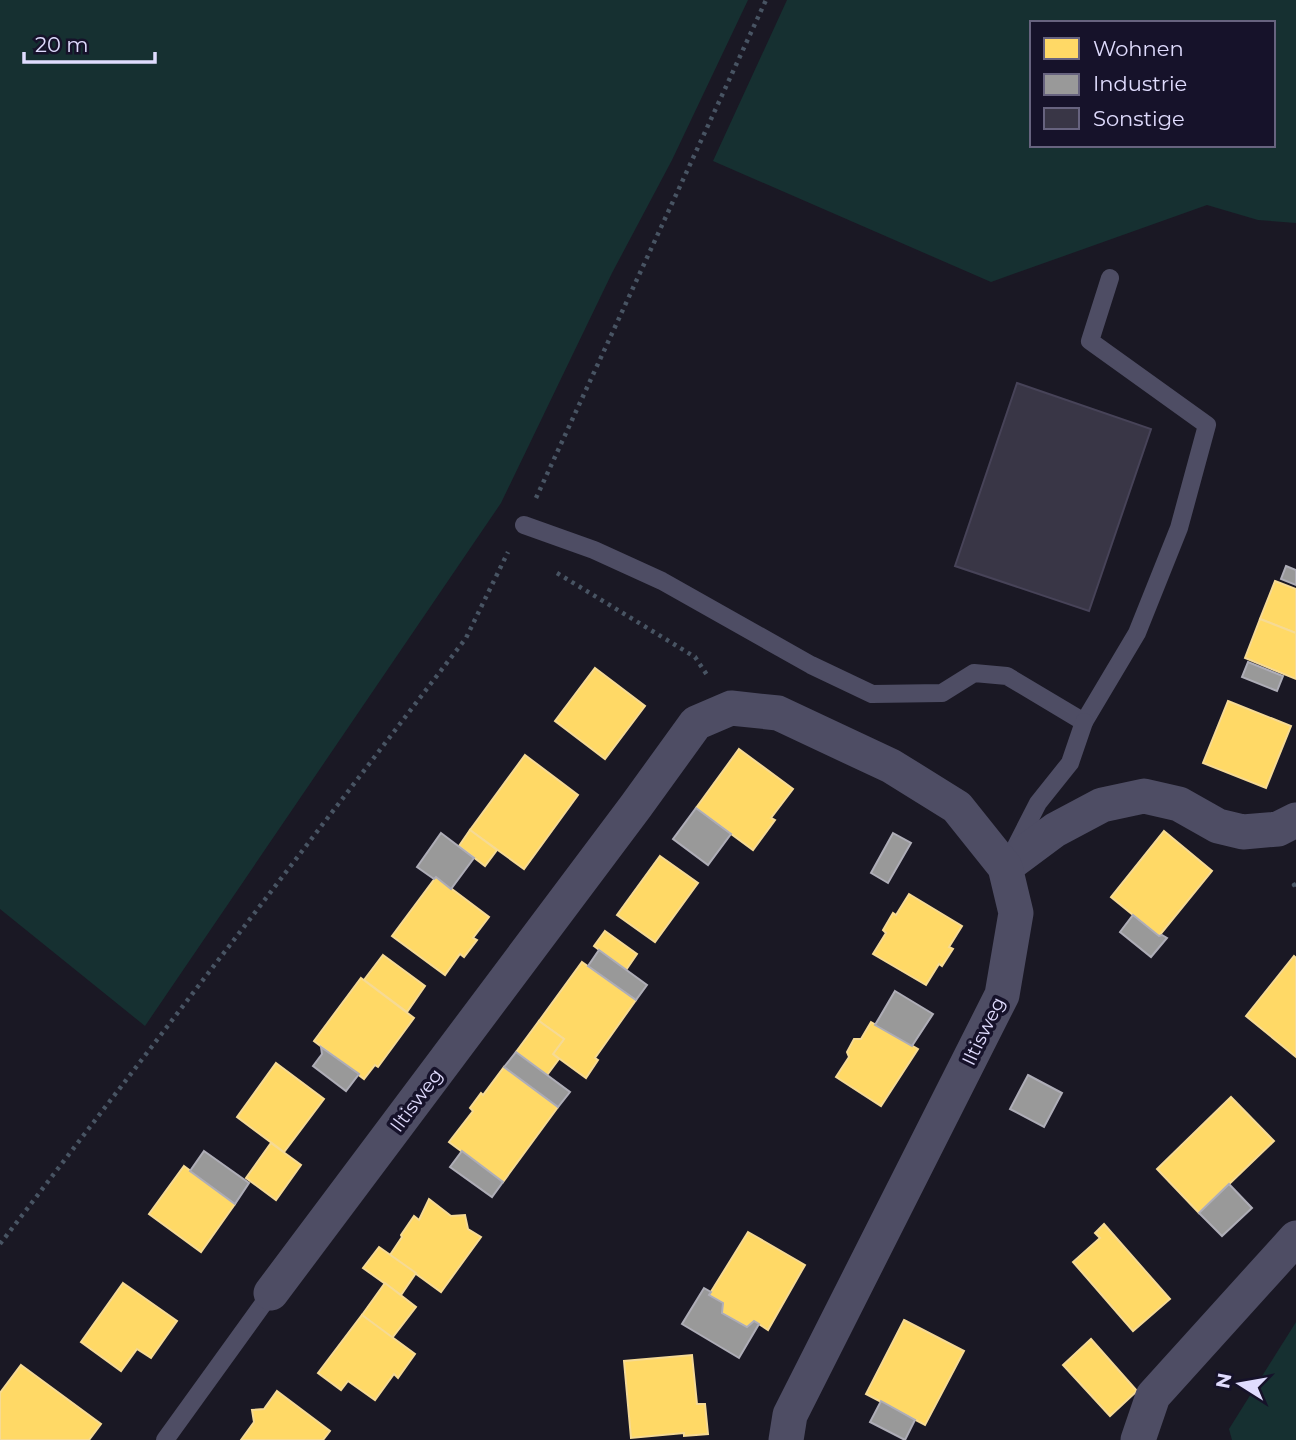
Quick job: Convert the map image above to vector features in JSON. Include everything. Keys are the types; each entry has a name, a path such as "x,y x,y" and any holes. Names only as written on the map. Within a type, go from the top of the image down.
{"street":[{"name":"Iltisweg","path":"271,1293 696,723 731,708 778,713 891,766 957,807 1005,867 1016,913 1002,995 790,1415 786,1440"},
{"path":"1005,867 1055,830 1102,805 1144,796 1179,804 1218,826 1243,832 1278,829 1296,820"},
{"path":"1138,1440 1153,1396 1296,1238"}],"lane":[{"path":"1005,867 1038,803 1070,763 1084,722 1138,633 1180,528 1207,425 1090,341 1110,278"},
{"path":"524,525 594,550 662,582 811,665 873,694 942,692 974,673 1007,676 1084,722"},
{"name":"Iltisweg","path":"165,1440 271,1293"}],"path":[{"path":"0,1244 466,638 510,546 524,525 766,0"},
{"path":"545,567 695,657 731,708"}],"green space":[{"path":"0,0 748,0 672,160 612,273 501,503 145,1026 0,909"},
{"path":"787,0 1296,0 1296,223 1258,220 1207,205 991,282 713,161"},
{"path":"1296,1322 1296,1440 1232,1440 1229,1429"}],"building: Wohnen":[{"path":"1275,581 1296,589 1296,633 1260,619"},
{"path":"1260,619 1296,633 1296,679 1245,658"},
{"path":"595,668 645,706 605,759 555,721"},
{"path":"1228,701 1291,726 1266,788 1203,763"},
{"path":"739,749 793,789 771,818 775,820 753,850 696,808"},
{"path":"525,755 578,795 524,869 470,830"},
{"path":"470,830 497,850 485,866 459,846"},
{"path":"1164,831 1212,871 1159,936 1111,897"},
{"path":"660,856 698,883 655,942 617,915"},
{"path":"436,877 489,917 473,938 477,940 464,957 460,954 445,975 392,936"},
{"path":"909,894 962,926 949,947 953,949 942,966 939,964 926,985 873,954 886,933 883,930 893,913 896,915"},
{"path":"605,931 637,954 626,970 594,946"},
{"path":"383,955 425,986 407,1012 364,980"},
{"path":"1294,956 1296,958 1296,1057 1246,1016"},
{"path":"582,962 636,1000 595,1058 598,1060 586,1078 553,1054 564,1039 539,1021"},
{"path":"361,978 414,1018 378,1067 375,1065 364,1079 314,1041"},
{"path":"539,1021 564,1039 553,1054 559,1059 547,1075 516,1052"},
{"path":"871,1022 918,1049 881,1106 836,1077 849,1057 847,1052 854,1039 861,1039"},
{"path":"276,1063 324,1099 284,1152 237,1117"},
{"path":"504,1067 558,1107 503,1182 449,1142 473,1111 470,1108 481,1093 483,1095"},
{"path":"1231,1097 1274,1141 1199,1213 1157,1169"},
{"path":"271,1143 301,1165 276,1200 246,1178"},
{"path":"184,1166 235,1204 201,1252 149,1214"},
{"path":"429,1199 451,1216 465,1215 468,1229 481,1237 441,1292 390,1255 414,1216 419,1220"},
{"path":"1104,1224 1170,1299 1133,1331 1073,1262 1100,1238 1095,1233"},
{"path":"748,1232 805,1265 768,1330 754,1321 747,1327 722,1313 723,1303 709,1295"},
{"path":"379,1247 416,1273 401,1295 363,1268"},
{"path":"123,1283 177,1321 151,1358 137,1349 121,1371 81,1342"},
{"path":"385,1283 416,1307 392,1338 362,1315"},
{"path":"362,1315 415,1354 398,1378 394,1374 375,1400 348,1381 341,1390 318,1373"},
{"path":"904,1320 964,1351 925,1425 866,1394"},
{"path":"1091,1339 1137,1391 1110,1416 1063,1365"},
{"path":"692,1355 697,1404 705,1404 708,1434 684,1436 684,1433 631,1438 624,1361"},
{"path":"21,1365 101,1424 89,1440 0,1440 0,1393"},
{"path":"277,1391 330,1431 323,1440 241,1440 254,1422 252,1410 264,1409"}],"building: Industrie":[{"path":"1286,566 1296,570 1296,585 1281,579"},
{"path":"1248,662 1283,676 1277,691 1242,677"},
{"path":"696,808 731,834 708,865 673,839"},
{"path":"441,833 474,858 451,889 417,867"},
{"path":"893,833 911,843 888,883 871,873"},
{"path":"1133,915 1159,936 1167,938 1151,957 1120,932"},
{"path":"599,950 647,985 636,1000 588,966"},
{"path":"895,991 933,1014 912,1046 875,1025"},
{"path":"321,1047 359,1074 346,1091 313,1066 322,1054"},
{"path":"516,1052 570,1092 558,1107 504,1067"},
{"path":"1028,1075 1062,1093 1044,1127 1010,1109"},
{"path":"204,1151 249,1183 235,1204 190,1171"},
{"path":"462,1151 503,1182 492,1197 450,1167"},
{"path":"1229,1184 1252,1208 1222,1236 1199,1213"},
{"path":"704,1288 711,1292 709,1295 723,1303 722,1313 747,1327 754,1321 759,1324 739,1358 682,1324"},
{"path":"881,1401 915,1420 905,1440 870,1422"}],"building: Sonstige":[{"path":"1017,383 1151,429 1089,611 955,566"}]}
